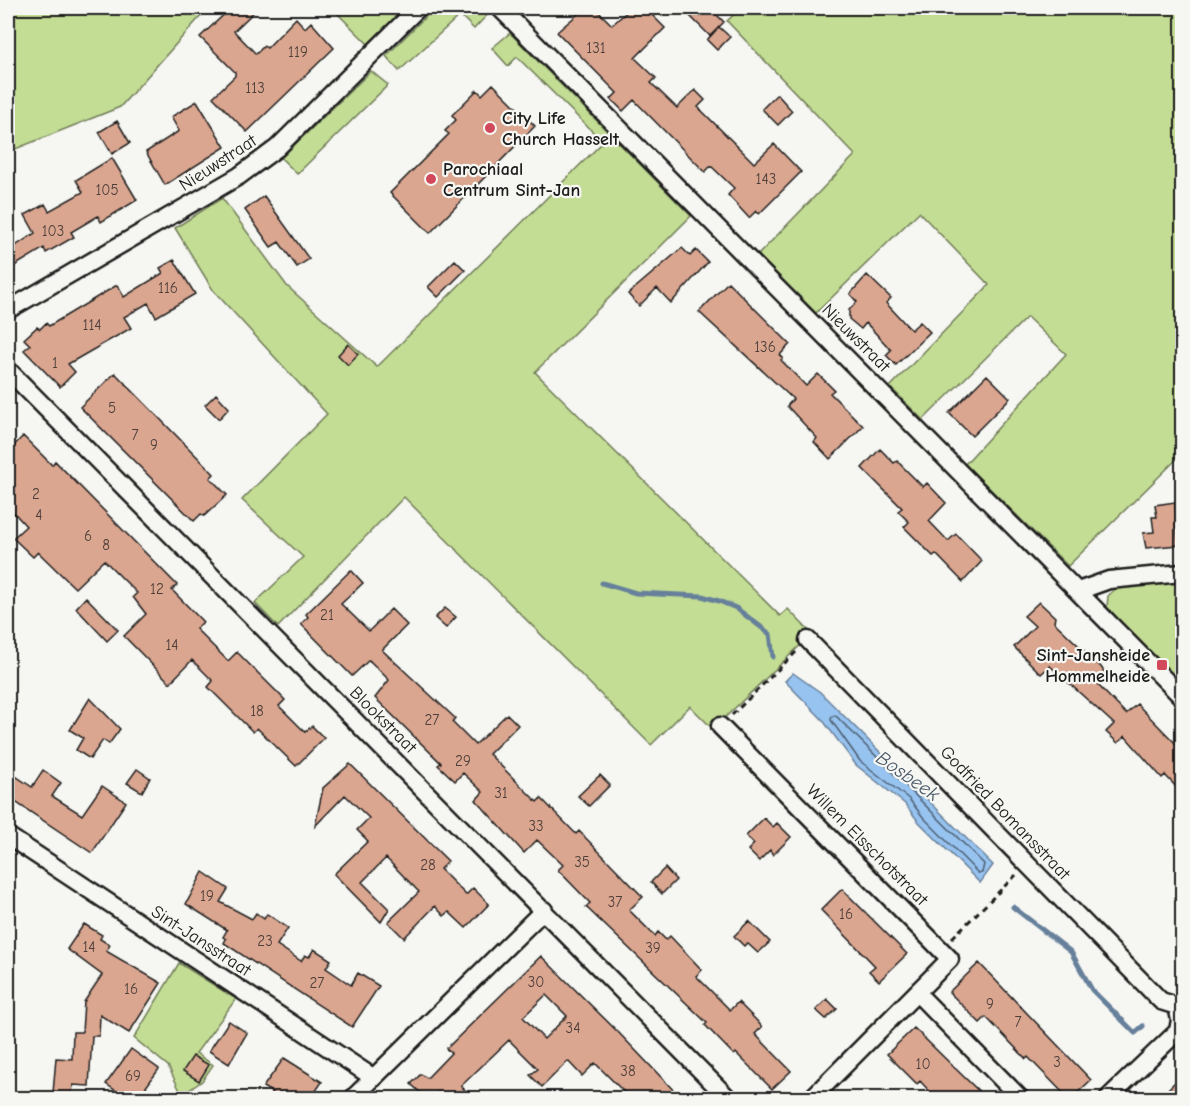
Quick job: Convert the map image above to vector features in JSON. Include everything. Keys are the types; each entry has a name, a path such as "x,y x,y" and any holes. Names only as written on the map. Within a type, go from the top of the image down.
{"street":[{"name":"Nieuwstraat","path":"8,310 239,176 277,148 418,8"},
{"name":"Nieuwstraat","path":"500,8 1182,698"},
{"name":"Blookstraat","path":"8,370 728,1098"},
{"path":"1078,591 1108,580 1182,573"},
{"name":"Godfried Bomansstraat","path":"808,640 1161,1001 1180,1005 1178,1031 1108,1098"},
{"name":"Willem Elsschotstraat","path":"720,726 950,959 918,994 812,1098"},
{"name":"Sint-Jansstraat","path":"8,837 374,1078"},
{"path":"353,1098 544,910"},
{"path":"918,994 1020,1098"}],"path":[{"path":"720,726 808,640"}],"green space":[{"path":"8,8 208,8 120,107 8,152"},
{"path":"332,8 406,8 368,44"},
{"path":"434,8 486,8 491,11 474,29 460,15 399,71 386,56"},
{"path":"741,8 1182,8 1182,454 1068,566 965,464 1066,354 1027,317 923,420 890,387 989,285 919,212 816,313 758,255 855,155 727,21"},
{"path":"510,33 691,216 535,372 780,616 788,609 812,634 713,729 690,706 651,745 404,497 278,627 255,603 303,557 242,500 327,414 213,290 175,228 222,198 287,286 377,367 603,142 517,57 508,66 492,48"},
{"path":"371,71 388,85 297,174 281,158"},
{"path":"1182,582 1182,684 1107,607 1108,596 1117,587"},
{"path":"179,963 236,999 196,1053 213,1065 202,1081 182,1095 168,1066 134,1038"}],"water":[{"path":"793,673 820,692 993,865 980,883 918,821 905,804 856,765 822,719 785,681"}],"building":[{"path":"231,8 258,8 234,31 256,54 264,46 267,48 296,18 305,28 311,22 334,48 247,132 213,97 235,76 235,72 200,37"},
{"path":"585,8 595,8 612,25 631,8 645,8 665,28 635,58 656,78 651,83 677,108 695,90 705,100 698,107 754,163 774,144 801,172 759,214 756,211 749,218 728,195 734,188 711,166 705,172 634,100 623,111 611,99 617,93 557,32"},
{"path":"699,8 710,8 724,22 710,36 690,16"},
{"path":"719,27 730,37 717,50 707,40"},
{"path":"493,84 535,126 430,233 390,193 449,134 445,131 456,120 452,115 477,90 482,95"},
{"path":"777,94 792,111 778,125 762,109"},
{"path":"197,101 225,147 165,185 146,152 179,131 171,117"},
{"path":"117,121 130,143 112,154 99,132"},
{"path":"112,158 137,200 101,222 98,216 71,232 74,237 46,253 44,248 8,270 8,251 35,233 25,215 45,204 49,211 83,192 76,180"},
{"path":"264,196 309,259 297,267 279,242 271,247 245,210"},
{"path":"682,248 690,256 696,250 708,262 671,303 657,288 639,306 628,294"},
{"path":"174,260 195,294 156,317 148,303 124,317 131,328 68,364 75,372 60,387 24,350 30,345 24,339 37,327 40,329 46,323 49,326 117,285 124,297 163,273 160,268"},
{"path":"455,260 465,270 438,297 428,287"},
{"path":"867,275 891,298 886,303 911,330 920,322 930,332 896,365 886,355 891,350 866,323 861,329 849,319 849,310 857,302 850,294"},
{"path":"728,282 790,344 780,355 783,358 781,360 806,386 818,374 834,390 830,393 863,426 830,459 814,442 817,438 787,406 793,399 699,312"},
{"path":"348,344 358,354 348,365 338,355"},
{"path":"115,373 214,474 210,478 227,495 204,516 201,514 194,521 80,407"},
{"path":"987,375 1010,398 972,436 949,413"},
{"path":"216,394 229,408 219,419 205,405"},
{"path":"23,436 52,465 55,461 177,585 172,590 203,622 196,629 228,661 237,652 285,700 279,706 305,732 312,726 324,738 296,766 257,728 253,732 208,687 213,681 192,660 170,683 124,636 146,614 133,597 137,593 104,560 75,588 38,552 33,557 13,538 26,526 8,506 8,452"},
{"path":"880,449 894,463 897,461 923,487 927,483 946,503 929,521 948,541 956,534 982,561 963,582 936,554 933,556 904,527 909,522 898,511 902,508 862,468"},
{"path":"1175,502 1178,545 1146,548 1143,533 1154,532 1152,517 1157,517 1155,505"},
{"path":"351,570 363,583 341,604 369,631 391,609 407,625 382,650 455,718 452,722 475,745 507,714 518,725 489,754 537,802 541,798 576,834 579,831 643,897 629,910 655,936 658,932 666,940 670,936 702,970 696,976 730,1010 738,1002 757,1021 762,1027 755,1034 791,1071 772,1089 736,1053 734,1055 705,1025 707,1023 586,907 590,903 558,870 563,865 537,840 524,853 476,800 483,792 463,773 455,781 438,765 441,763 375,698 389,680 369,660 352,676 301,624 308,617 306,614"},
{"path":"86,597 118,630 107,641 76,608"},
{"path":"1039,602 1055,617 1054,622 1101,667 1107,676 1098,685 1126,714 1137,704 1182,750 1182,793 1165,775 1162,778 1125,736 1118,743 1106,732 1114,724 1050,666 1041,674 1014,647 1035,626 1024,616"},
{"path":"445,608 456,617 446,628 435,618"},
{"path":"90,698 120,729 109,744 103,740 90,759 76,750 83,738 70,730"},
{"path":"350,764 448,861 440,869 466,895 473,888 489,904 466,928 449,912 444,916 435,906 404,938 388,922 419,892 386,858 362,882 389,909 381,922 334,874 368,841 357,830 369,818 345,795 315,826 323,788"},
{"path":"137,769 150,778 142,792 127,783"},
{"path":"43,770 61,783 52,796 82,815 102,786 126,802 92,853 8,797 8,771 32,787"},
{"path":"600,775 610,785 589,806 578,796"},
{"path":"764,818 773,827 777,823 791,837 773,855 770,850 759,861 748,850 754,844 746,836"},
{"path":"665,868 676,880 662,894 651,882"},
{"path":"203,872 228,889 220,902 252,919 256,913 264,919 267,914 288,928 277,945 301,961 305,955 309,957 314,949 331,960 326,968 351,985 358,973 379,986 352,1027 224,943 226,939 223,937 227,930 186,904"},
{"path":"842,889 907,954 879,981 869,971 875,966 821,910"},
{"path":"749,921 770,942 758,953 747,943 744,946 734,936"},
{"path":"84,924 102,935 100,939 110,945 106,951 161,983 129,1033 100,1015 99,1036 92,1036 89,1086 73,1085 72,1094 53,1093 56,1058 72,1059 73,1032 82,1032 84,1002 102,975 67,949"},
{"path":"541,956 681,1098 630,1098 595,1063 582,1076 568,1061 542,1087 530,1075 538,1069 509,1040 461,1086 466,1091 459,1098 444,1098 438,1092 432,1098 426,1098 411,1084 421,1074 427,1078 451,1053 446,1049","holes":["546,995 567,1016 544,1039 523,1017"]},
{"path":"979,963 1091,1080 1072,1098 1068,1098 1028,1057 1026,1059 986,1017 980,1023 949,992"},
{"path":"827,999 837,1009 826,1019 816,1010"},
{"path":"229,1021 247,1033 229,1064 209,1051"},
{"path":"914,1028 986,1098 936,1098 920,1081 917,1084 887,1054"},
{"path":"131,1049 159,1069 138,1098 127,1098 106,1084"},
{"path":"193,1056 209,1065 199,1081 183,1071"},
{"path":"284,1058 322,1082 311,1098 281,1098 263,1087"},
{"path":"1182,1075 1182,1098 1159,1098"}],"waterway":[{"name":"Bosbeek","path":"602,583 636,593 702,596 736,608 770,634 773,657"},
{"name":"Bosbeek","path":"1013,907 1071,952 1092,990 1135,1033 1143,1026"}],"place":[{"name":"City Life Church Hasselt","path":"490,128"},
{"name":"Parochiaal Centrum Sint-Jan","path":"431,179"},
{"name":"Sint-Jansheide Hommelheide","path":"1162,665"}]}
